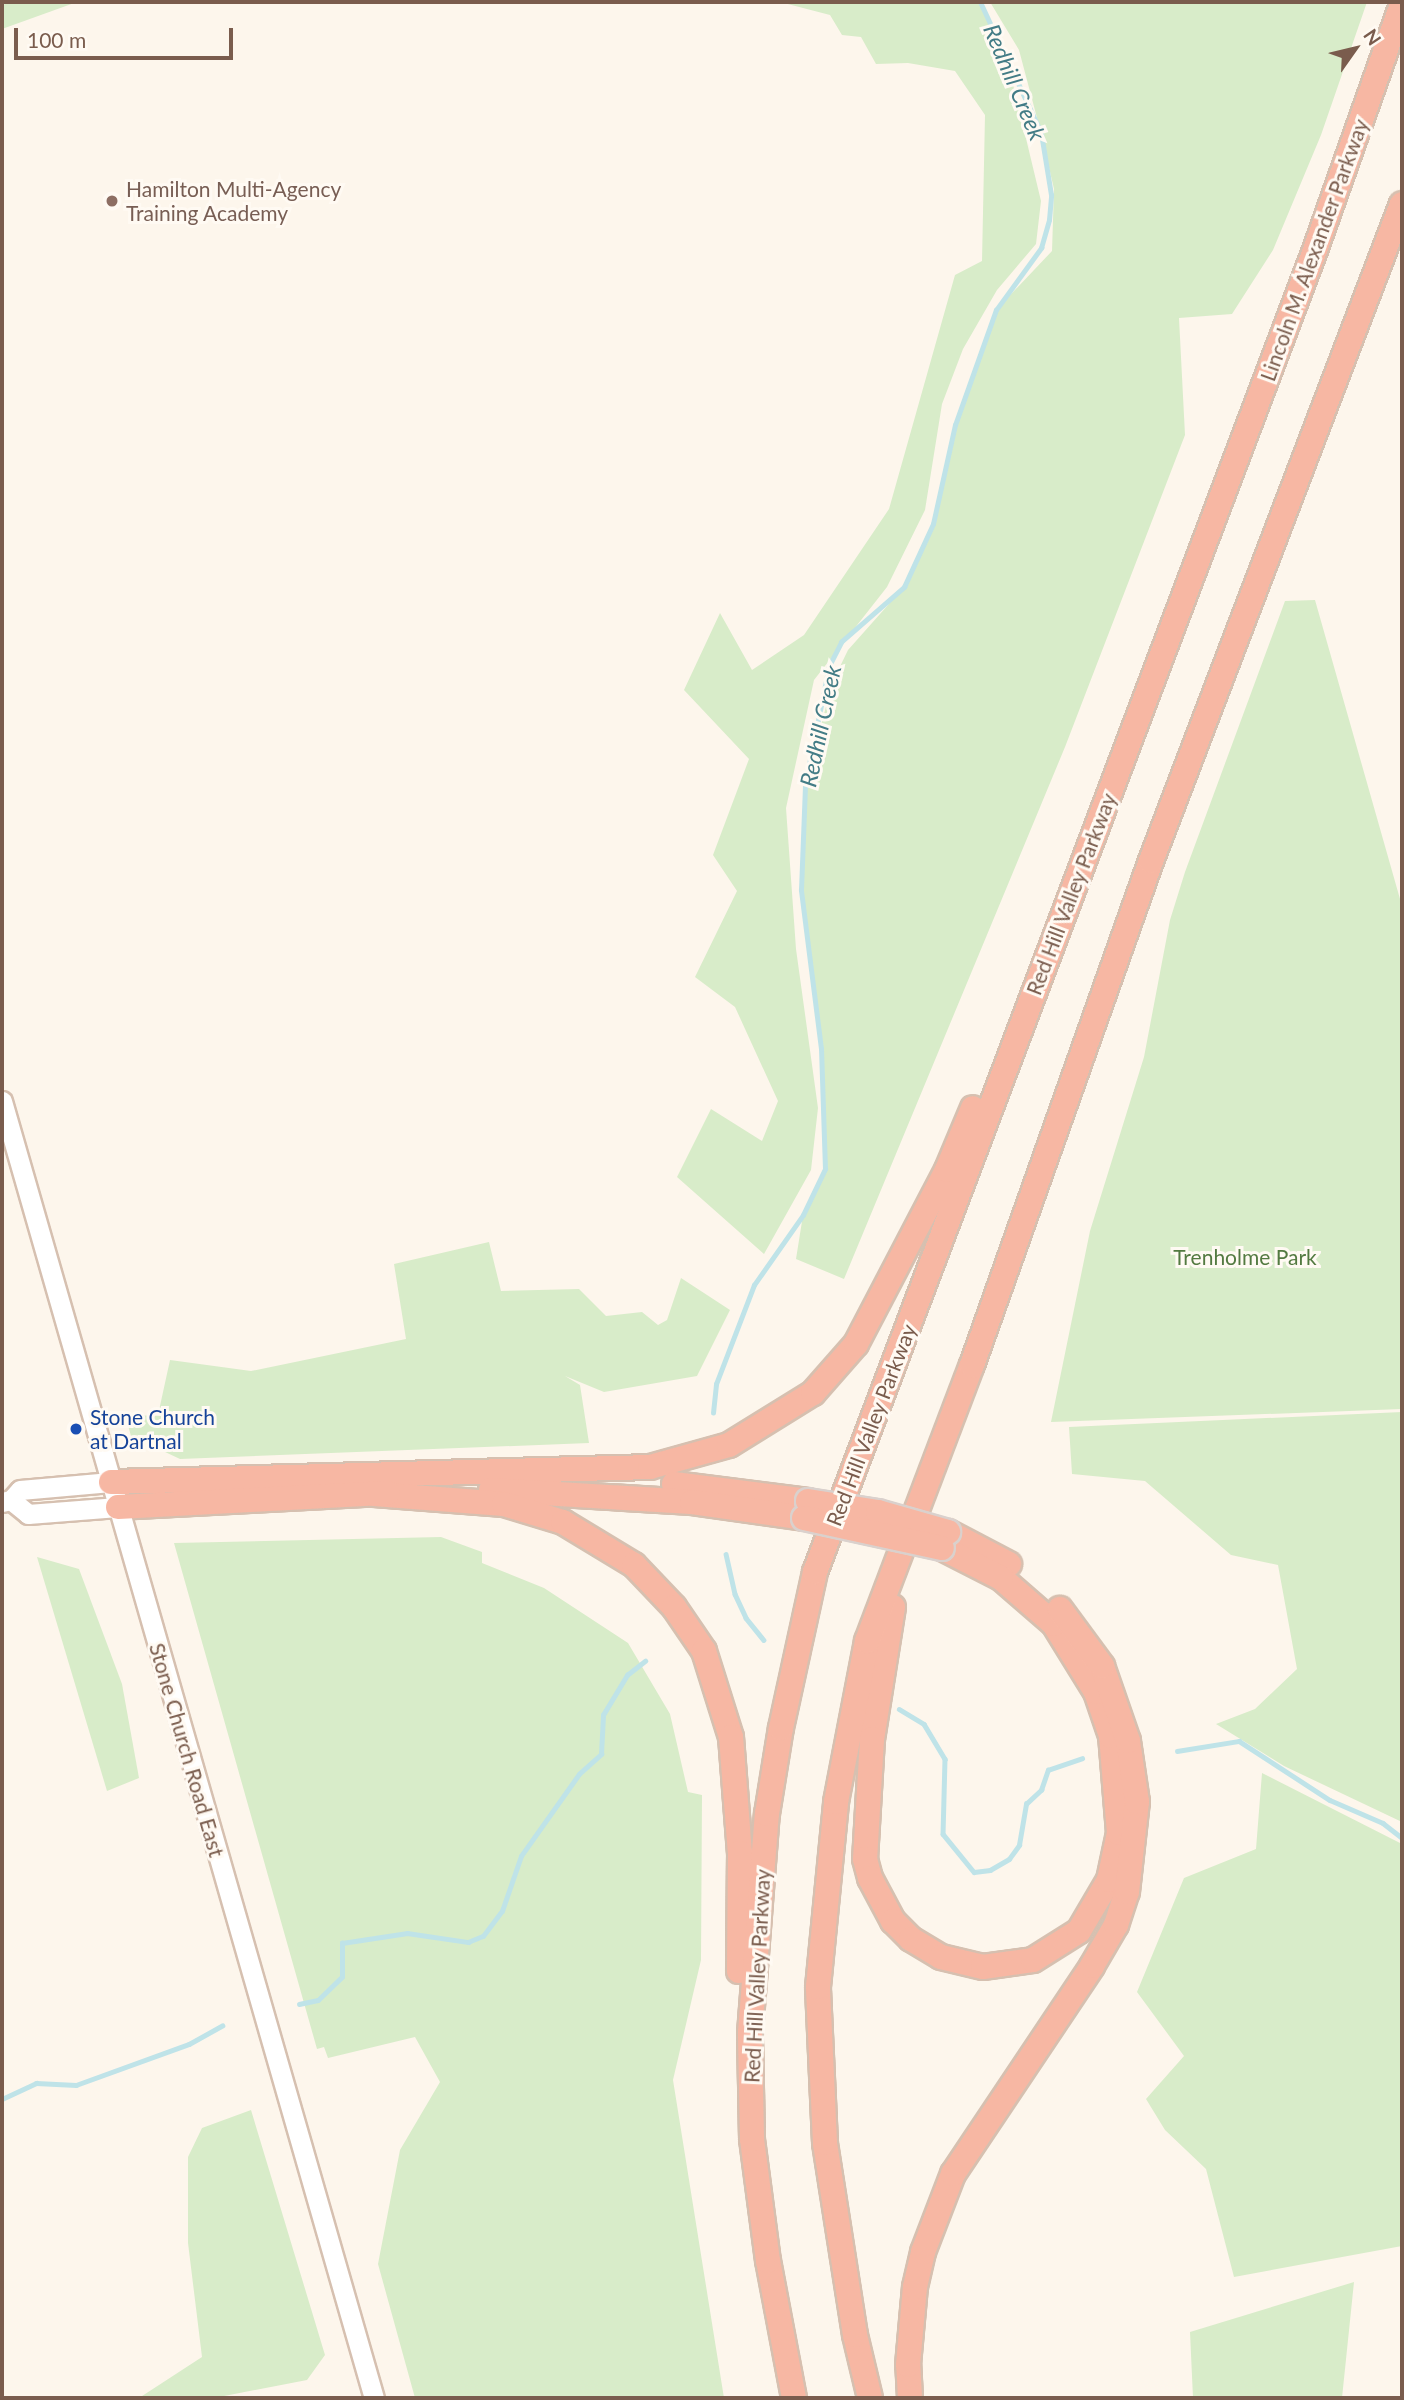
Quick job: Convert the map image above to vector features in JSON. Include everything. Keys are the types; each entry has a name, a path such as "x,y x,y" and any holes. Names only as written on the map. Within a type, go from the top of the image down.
{"highway":[{"name":"Lincoln M. Alexander Parkway","path":"1222,496 1402,4"},
{"path":"870,2398 848,2294 825,2143 818,1987 836,1802 867,1641 920,1493 972,1365 1151,861 1402,204"},
{"name":"Red Hill Valley Parkway","path":"794,2398 768,2261 752,2139 750,2033 767,1814 781,1728 815,1572 1222,496"},
{"path":"111,1482 534,1473 650,1467 693,1458 752,1435 813,1393 862,1332 947,1170 1009,1025 1036,986"},
{"path":"534,1473 709,1487 945,1540 996,1555 1022,1574 1066,1615 1090,1646 1116,1696 1128,1741 1136,1832 1128,1892 1116,1925 1075,1993 976,2134 937,2212 923,2252 910,2322 910,2398"},
{"path":"118,1507 443,1489 614,1495 806,1510"},
{"path":"920,1493 884,1646 872,1739 865,1859 879,1900 911,1939 961,1964 1013,1965 1063,1944 1079,1931 1110,1880 1119,1833 1111,1736 1096,1692 1054,1625 1001,1578 945,1540"},
{"path":"374,1494 503,1504 563,1522 634,1565 689,1627 714,1676 731,1737 740,1853 739,1995 750,2033"}],"main road":[{"name":"Stone Church Road East","path":"2,1101 374,2398"},
{"path":"111,1482 20,1490 6,1501 28,1514 118,1507"}],"green space":[{"path":"11,2 77,2 2,29 2,5"},
{"path":"780,2 980,2 1011,76 1041,201 1036,244 997,290 963,349 942,404 925,510 887,587 814,680 786,808 796,949 818,1108 811,1170 764,1254 677,1177 711,1109 762,1141 778,1101 735,1007 695,977 737,891 713,855 749,759 684,690 720,613 752,670 804,635 889,509 955,275 982,261 985,115 955,71 908,63 876,64 861,37 842,35 830,15"},
{"path":"990,2 1367,2 1321,135 1273,250 1232,314 1179,318 1185,435 1065,747 844,1279 796,1259 803,1215 825,1168 821,1049 801,890 805,784 833,681 848,650 904,587 933,524 955,425 996,310 1052,251 1054,189 1041,133 1019,50"},
{"name":"Trenholme Park","path":"1315,600 1402,906 1402,1409 1051,1422 1090,1231 1144,1057 1170,920 1185,872 1285,601"},
{"path":"489,1242 501,1291 579,1289 606,1316 642,1312 658,1325 667,1320 681,1278 730,1310 697,1376 604,1392 565,1376 580,1385 589,1443 180,1459 131,1436 125,1415 165,1416 158,1415 170,1360 251,1371 406,1339 394,1264"},
{"path":"1402,1412 1402,1822 1284,1766 1216,1724 1255,1709 1297,1669 1278,1565 1231,1555 1145,1481 1072,1474 1069,1427"},
{"path":"441,1537 482,1552 482,1563 544,1588 628,1643 670,1714 688,1792 702,1795 701,1960 673,2080 724,2398 415,2398 378,2264 400,2150 440,2082 415,2037 328,2058 324,2047 317,2049 174,1543"},
{"path":"37,1557 79,1569 122,1684 139,1778 107,1791"},
{"path":"1262,1773 1402,1844 1402,2246 1234,2277 1206,2169 1165,2130 1146,2099 1184,2056 1137,1992 1184,1878 1256,1849"},
{"path":"251,2110 325,2355 307,2380 214,2398 139,2398 202,2357 188,2243 188,2157 202,2128"},
{"path":"1354,2282 1342,2398 1193,2398 1190,2332"}],"waterway":[{"name":"Redhill Creek","path":"713,1413 716,1384 754,1285 803,1215 825,1169 821,1049 801,890 805,784 829,666 841,642 904,587 933,524 955,425 996,310 1041,248 1049,220 1051,195 1041,133 980,2"},
{"name":"Redhill Creek","path":"726,1554 735,1594 746,1618 764,1640"},
{"path":"299,2004 318,2000 342,1977 342,1943 407,1933 468,1942 483,1936 502,1911 521,1856 579,1774 601,1754 603,1715 627,1675 645,1661"},
{"name":"Redhill Creek","path":"899,1709 924,1724 945,1759 943,1834 974,1872 990,1870 1009,1859 1019,1845 1026,1804 1041,1790 1048,1770 1082,1758"},
{"name":"Redhill Creek","path":"1177,1751 1239,1741 1330,1800 1383,1823 1402,1838"},
{"path":"2,2099 36,2083 76,2085 189,2044 222,2026"}],"place":[{"name":"Hamilton Multi-Agency Training Academy","path":"112,201"},
{"name":"Stone Church at Dartnal","path":"76,1429"}]}
